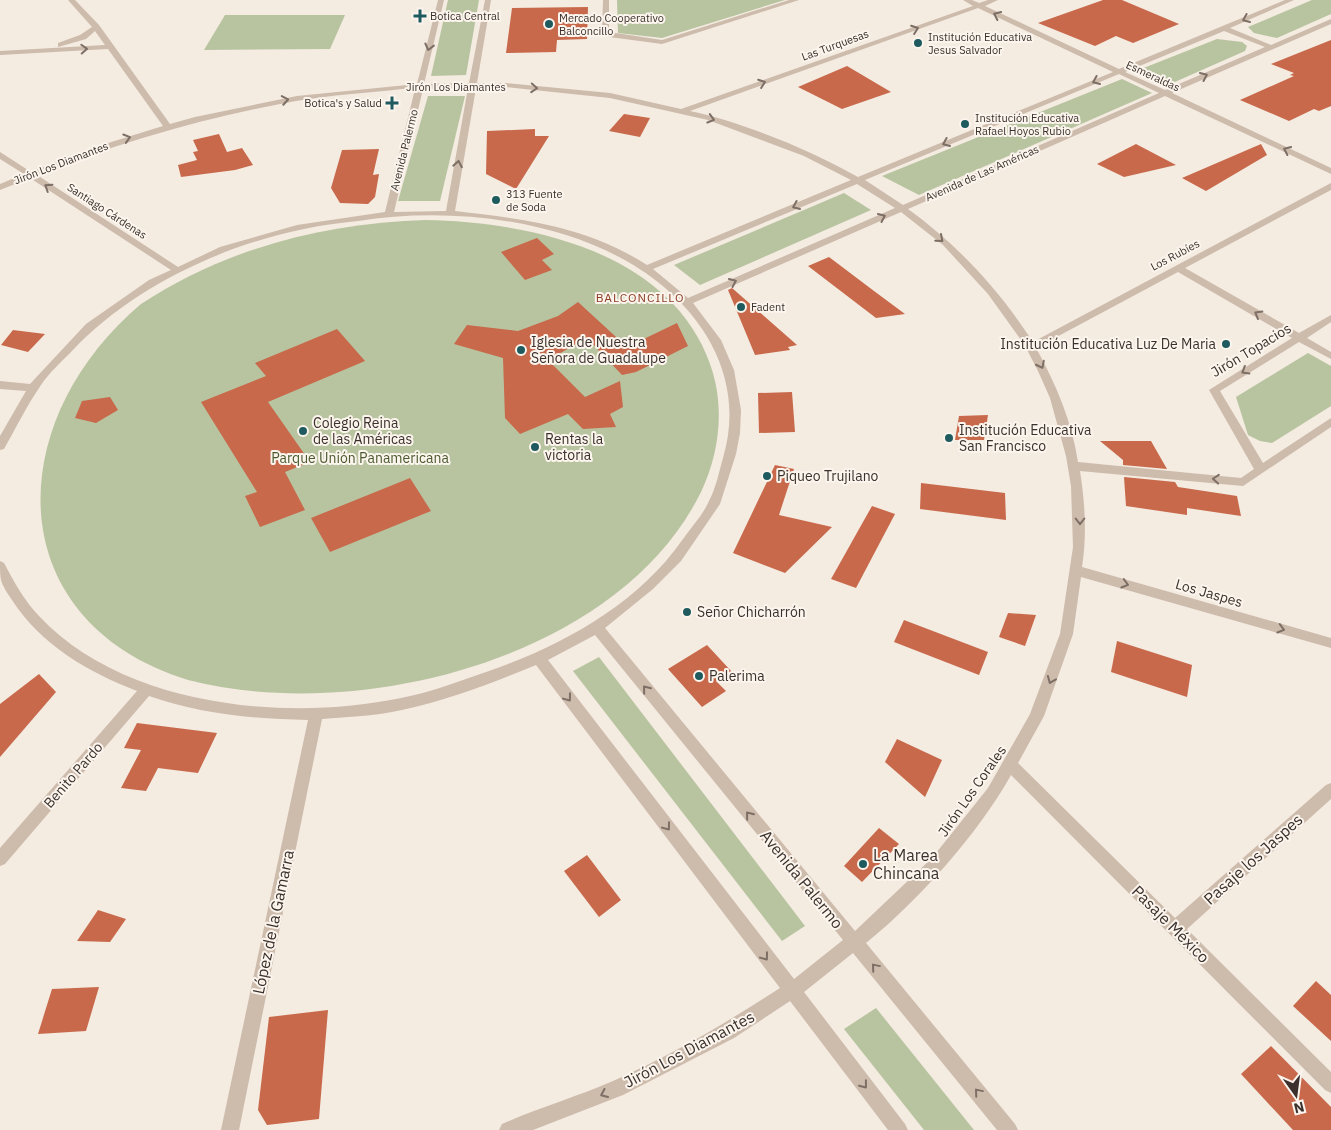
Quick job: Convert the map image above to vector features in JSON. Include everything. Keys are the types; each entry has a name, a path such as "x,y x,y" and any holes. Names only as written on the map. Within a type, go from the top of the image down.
{"street":[{"path":"71,0 96,27 168,126"},
{"name":"Avenida Palermo","path":"389,213 441,0"},
{"path":"450,212 488,0"},
{"path":"606,0 605,34 662,42 796,0"},
{"name":"Esmeraldas","path":"966,0 1331,171"},
{"name":"Las Turquesas","path":"683,111 995,0"},
{"path":"647,268 1291,0"},
{"name":"Avenida de Las Américas","path":"688,302 1331,21"},
{"path":"37,51 72,42 83,37 96,27"},
{"path":"1224,28 1270,47"},
{"path":"0,53 110,47"},
{"name":"Jirón Los Diamantes","path":"0,187 29,174 121,140 208,116 288,100 354,91 420,86 472,85 581,92 683,111 729,124 772,139 822,161 858,180 902,208"},
{"name":"Santiago Cárdenas","path":"0,155 177,270"},
{"name":"Los Rubíes","path":"1032,347 1331,186"},
{"name":"Jirón Los Corales","path":"854,942 903,900 945,855 981,810 1010,765 1035,720 1054,675 1073,605 1078,571 1080,517 1075,466 1058,406 1032,347 1012,316 965,262 902,208"},
{"path":"0,446 11,419 31,388 59,354 92,324 140,291 177,270 228,248 282,231 335,219 389,213 450,212 500,216 562,230 613,249 647,268 688,302 708,327 724,355 733,385 737,413 735,442 714,505 667,569 596,628 539,659 437,696 377,708 316,713 256,712 198,704 146,690 91,666 47,635 3,581 0,566"},
{"path":"1178,268 1331,356"},
{"name":"Jirón Topacios","path":"1261,470 1214,390 1331,318"},
{"path":"0,385 31,388"},
{"path":"1075,466 1243,482 1331,422"},
{"name":"Los Jaspes","path":"1078,571 1331,643"},
{"name":"Avenida Palermo","path":"596,628 1009,1130"},
{"path":"539,659 899,1130"},
{"name":"Benito Pardo","path":"0,859 146,690"},
{"name":"López de la Gamarra","path":"230,1130 316,713"},
{"name":"Pasaje México","path":"1010,765 1331,1084"},
{"name":"Pasaje los Jaspes","path":"1176,928 1331,790"},
{"name":"Jirón Los Diamantes","path":"508,1130 578,1105 655,1071 726,1033 791,991 854,942"}],"green space":[{"path":"448,0 479,0 466,75 431,76"},
{"path":"617,0 785,0 662,38 618,33"},
{"path":"1312,0 1331,0 1331,14 1277,38 1254,33 1248,27"},
{"path":"225,15 345,15 330,49 204,50"},
{"path":"1217,39 1242,42 1247,46 1245,51 1168,85 1136,71"},
{"path":"1122,79 1152,93 919,195 882,176"},
{"path":"428,96 465,96 440,201 398,201"},
{"path":"844,193 871,210 700,285 674,265"},
{"name":"Parque Unión Panamericana","path":"426,220 467,222 509,228 551,237 592,251 630,270 664,295 691,326 710,364 715,380 719,412 716,445 713,461 701,492 662,550 610,598 547,636 477,665 403,684 328,693 255,691 188,680 126,652 82,614 53,567 41,515 44,460 62,405 95,352 141,304 174,284 242,254 314,233 388,222"},
{"path":"1308,353 1331,366 1331,406 1272,443 1260,441 1248,435 1236,397"},
{"path":"599,657 805,926 782,941 573,671"},
{"path":"876,1008 974,1130 924,1130 844,1029"}],"building":[{"path":"1103,0 1122,0 1179,24 1133,43 1116,36 1095,46 1038,23"},
{"name":"Mercado Cooperativo Balconcillo","path":"588,7 587,39 557,40 556,52 506,53 512,8"},
{"path":"1331,40 1331,106 1319,111 1314,109 1289,121 1240,100 1294,76 1290,75 1294,73 1271,64"},
{"path":"847,66 891,92 842,109 798,87"},
{"path":"624,114 650,118 640,137 609,131"},
{"path":"535,129 535,136 549,136 516,189 486,174 487,131"},
{"path":"219,134 227,152 242,148 253,165 235,170 181,177 178,165 197,160 193,152 198,151 193,140"},
{"path":"1136,144 1176,165 1124,177 1097,164"},
{"path":"1261,144 1267,155 1206,191 1182,178"},
{"path":"379,149 373,175 379,174 375,197 368,204 340,203 331,188 342,150"},
{"path":"537,238 554,254 542,260 552,270 525,280 501,252"},
{"path":"829,257 905,314 876,318 808,266"},
{"path":"732,288 797,345 788,347 790,350 755,355 728,290"},
{"path":"578,302 627,347 677,323 688,346 636,372 622,375 587,338 548,360 585,397 620,381 623,407 610,414 616,427 583,429 568,414 520,434 505,418 503,358 454,344 467,325 518,331 558,316"},
{"path":"337,329 365,361 268,402 310,462 285,472 305,510 260,527 245,496 257,492 201,402 266,376 255,363"},
{"path":"13,330 45,334 28,352 1,345"},
{"path":"792,392 795,432 759,433 758,393"},
{"path":"110,397 118,410 96,423 75,418 82,401"},
{"path":"988,415 984,440 955,440 959,416"},
{"path":"1100,441 1151,441 1167,469 1123,465 1123,460"},
{"path":"775,465 794,469 779,515 832,527 785,573 733,553"},
{"path":"1124,477 1175,482 1178,487 1237,496 1241,516 1187,508 1187,515 1126,506"},
{"path":"410,478 431,511 330,552 311,518"},
{"path":"921,483 1005,493 1006,520 920,509"},
{"path":"872,506 895,514 856,588 831,579"},
{"path":"1008,613 1036,615 1025,646 999,637"},
{"path":"904,620 988,652 979,675 894,642"},
{"path":"1117,641 1192,665 1187,697 1111,672"},
{"name":"Palerima","path":"707,645 732,672 716,681 726,691 702,707 668,669"},
{"path":"39,674 56,692 0,757 0,704"},
{"path":"137,723 217,733 198,773 158,768 146,791 121,788 141,750 124,748"},
{"path":"897,739 942,760 925,797 885,762"},
{"path":"879,828 899,844 862,882 844,866"},
{"path":"587,855 621,900 599,917 564,871"},
{"path":"98,910 126,919 110,942 77,941"},
{"path":"1316,981 1331,995 1331,1041 1293,1006"},
{"path":"99,987 86,1031 38,1034 52,989"},
{"path":"328,1010 319,1119 267,1125 258,1110 269,1017"},
{"path":"1271,1046 1331,1107 1331,1130 1293,1130 1241,1074"}],"place":[{"name":"Botica Central","path":"420,16"},
{"name":"Mercado Cooperativo Balconcillo","path":"549,24"},
{"name":"Institución Educativa Jesus Salvador","path":"918,43"},
{"name":"Botica's y Salud","path":"392,103"},
{"name":"Institución Educativa Rafael Hoyos Rubio","path":"965,124"},
{"name":"313 Fuente de Soda","path":"496,200"},
{"name":"Fadent","path":"741,307"},
{"name":"Institución Educativa Luz De Maria","path":"1226,344"},
{"name":"Iglesia de Nuestra Señora de Guadalupe","path":"521,350"},
{"name":"Colegio Reina de las Américas","path":"303,431"},
{"name":"Institución Educativa San Francisco","path":"949,438"},
{"name":"Rentas la victoria","path":"535,447"},
{"name":"Piqueo Trujilano","path":"767,476"},
{"name":"Señor Chicharrón","path":"687,612"},
{"name":"Palerima","path":"699,676"},
{"name":"La Marea Chincana","path":"863,864"}],"district":[{"name":"BALCONCILLO","path":"640,298"}]}
